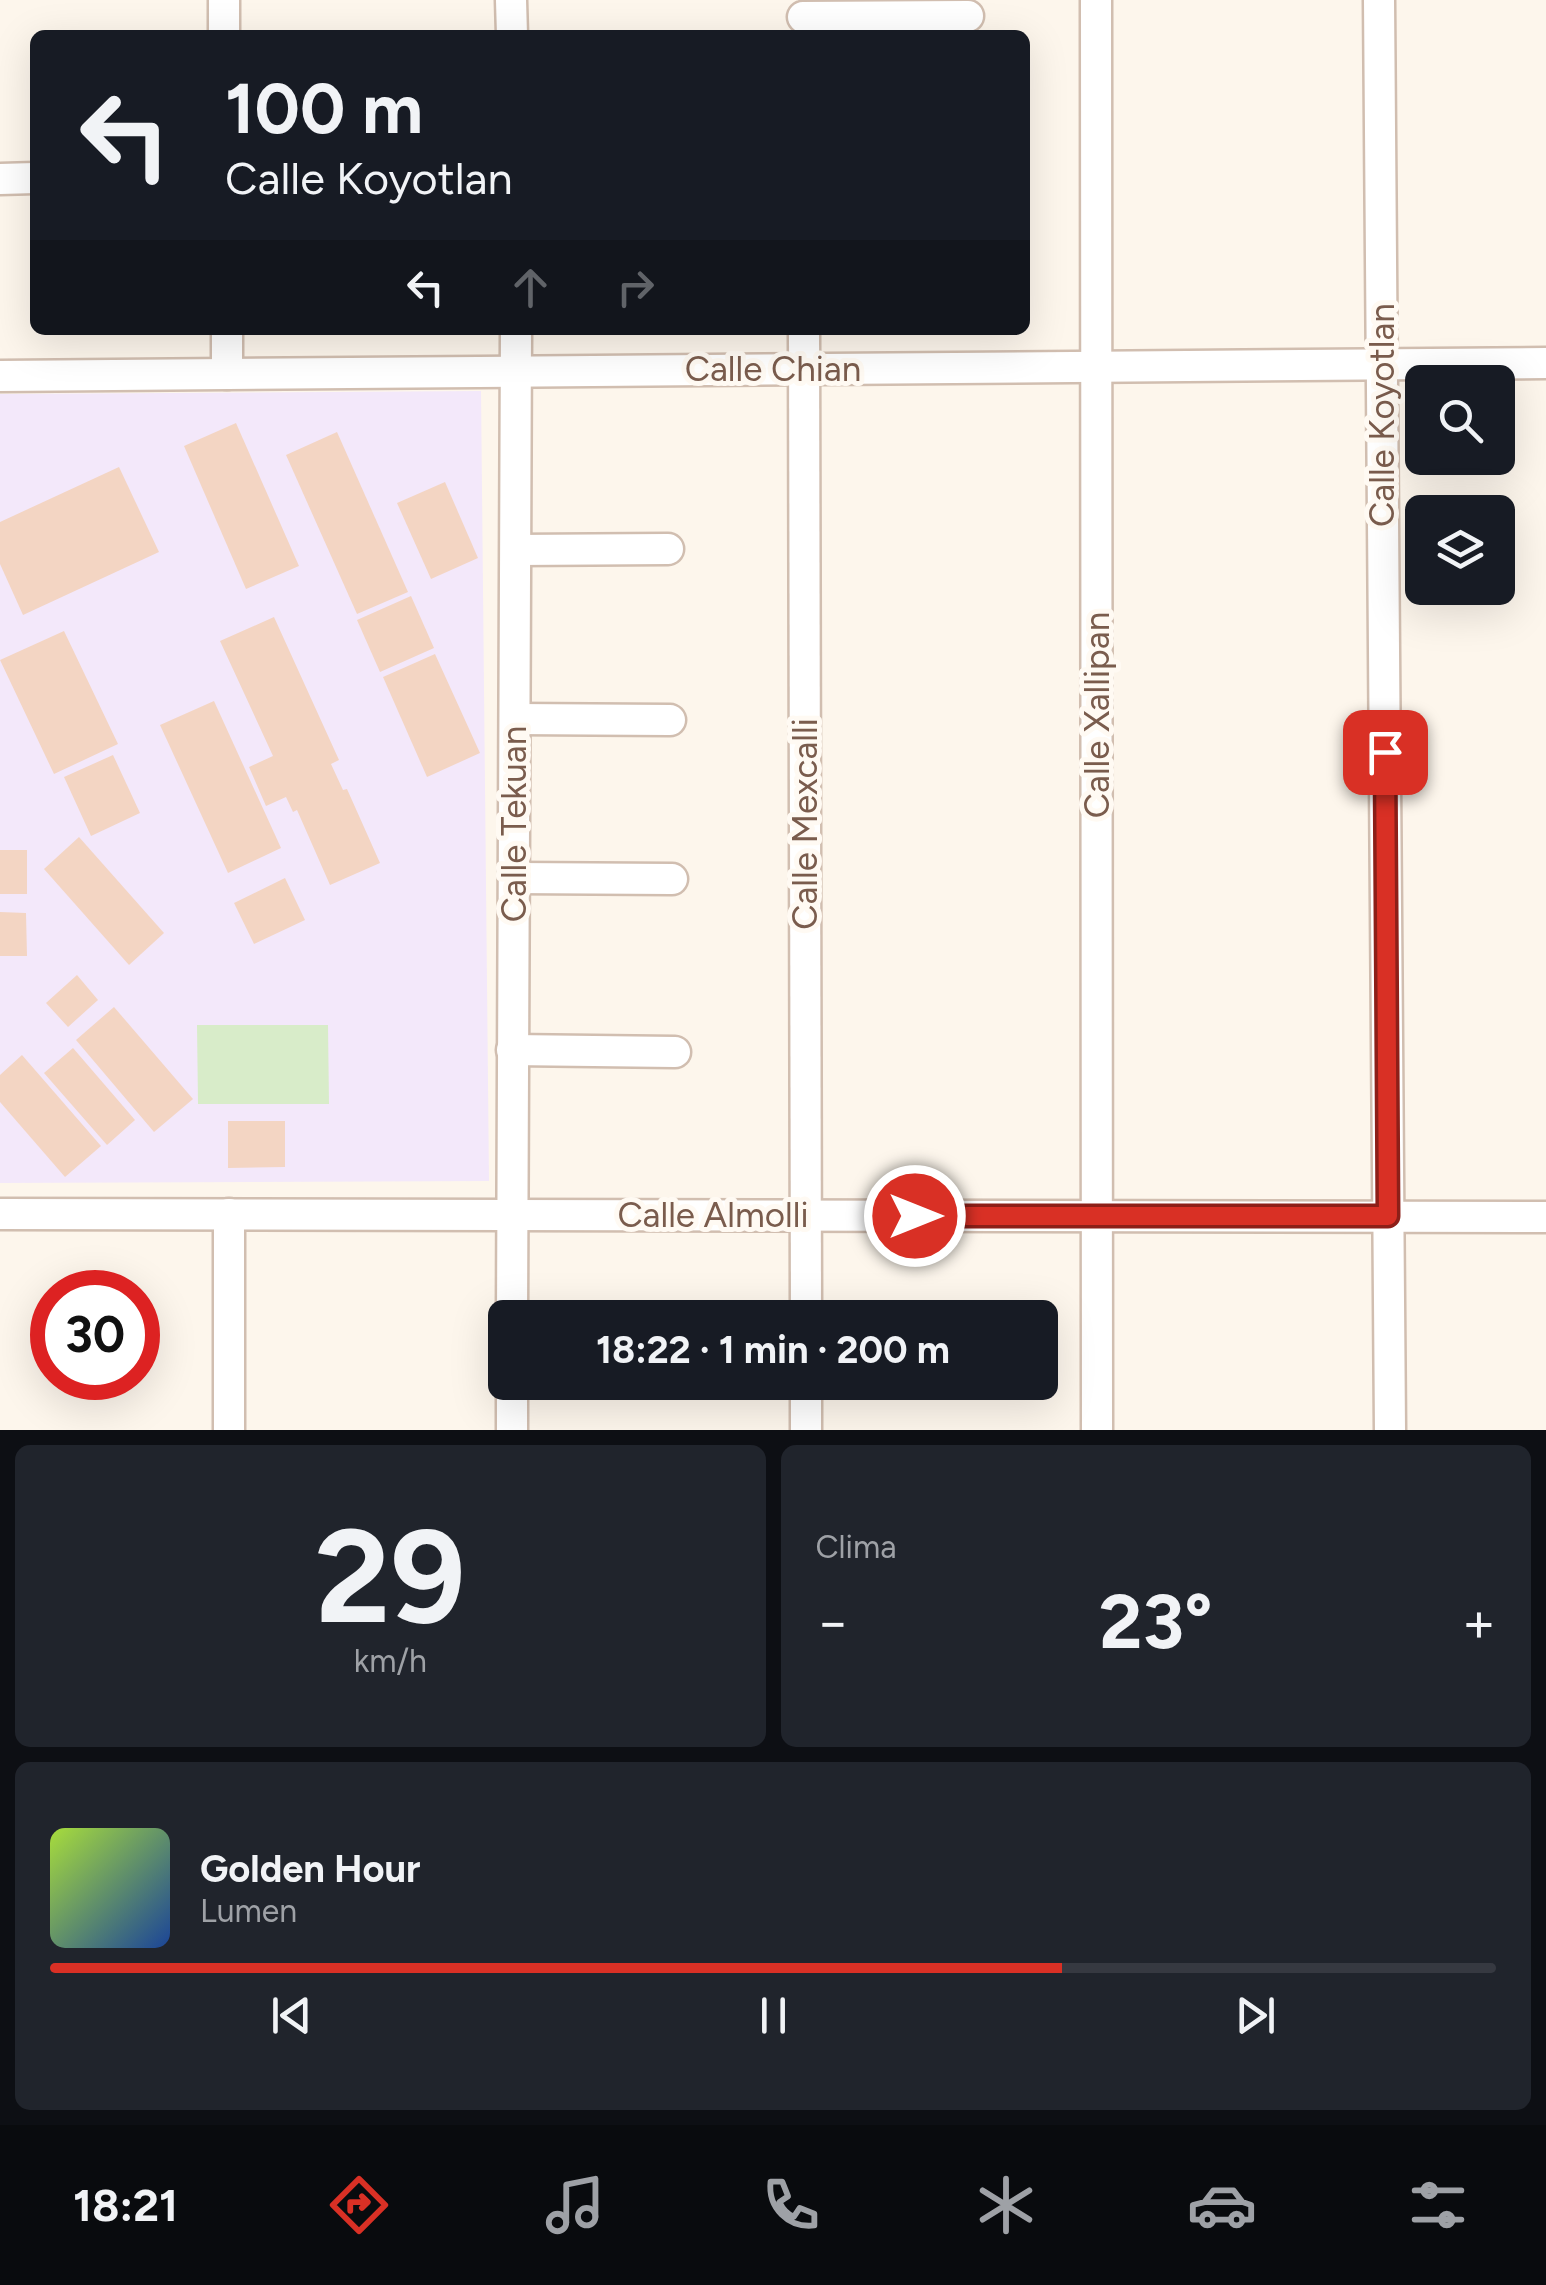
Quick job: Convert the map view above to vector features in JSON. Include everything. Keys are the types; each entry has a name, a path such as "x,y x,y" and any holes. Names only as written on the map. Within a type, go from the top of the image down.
{"street":[{"path":"224,0 224,30"},
{"path":"511,0 512,30"},
{"name":"Calle Xallipan","path":"1096,0 1097,1430"},
{"name":"Calle Koyotlan","path":"1379,0 1390,1430"},
{"path":"803,17 968,16"},
{"path":"0,178 30,178"},
{"path":"227,335 227,374"},
{"name":"Calle Tekuan","path":"512,1300 516,335"},
{"name":"Calle Mexcalli","path":"804,335 806,1300"},
{"name":"Calle Chian","path":"0,376 1546,363"},
{"path":"516,550 668,549"},
{"path":"515,720 670,720"},
{"path":"514,878 672,880"},
{"path":"512,1050 675,1052"},
{"name":"Calle Almolli","path":"0,1214 1546,1216"},
{"path":"229,1214 229,1430"},
{"path":"512,1400 512,1430"},
{"path":"806,1400 806,1430"}],"shaded area":[{"path":"481,391 489,1181 0,1183 0,394"}],"green space":[{"path":"197,1025 328,1025 329,1104 198,1104"}],"building":[{"path":"236,423 299,566 246,589 184,446"},
{"path":"337,432 408,592 357,614 286,455"},
{"path":"119,467 159,552 23,615 0,564 0,522"},
{"path":"445,482 478,558 431,579 397,503"},
{"path":"411,596 434,648 380,672 357,620"},
{"path":"274,617 339,760 331,764 343,790 347,789 380,863 330,885 297,810 293,812 286,797 266,806 249,767 273,756 220,641"},
{"path":"64,631 118,744 54,774 0,660"},
{"path":"435,654 480,753 427,777 383,677"},
{"path":"214,701 281,848 228,873 160,725"},
{"path":"113,755 140,813 91,836 64,777"},
{"path":"79,837 164,933 129,965 44,869"},
{"path":"0,850 27,850 27,894 0,894"},
{"path":"285,878 305,920 254,944 234,903"},
{"path":"0,912 26,913 27,956 0,956"},
{"path":"77,975 98,1000 68,1027 46,1003"},
{"path":"114,1007 193,1099 154,1132 76,1040"},
{"path":"73,1048 135,1120 107,1145 44,1073"},
{"path":"22,1055 101,1146 65,1177 0,1102 0,1075"},
{"path":"228,1121 285,1121 285,1167 228,1168"}],"route":[{"path":"915,1216 1388,1216 1385,752"}]}
